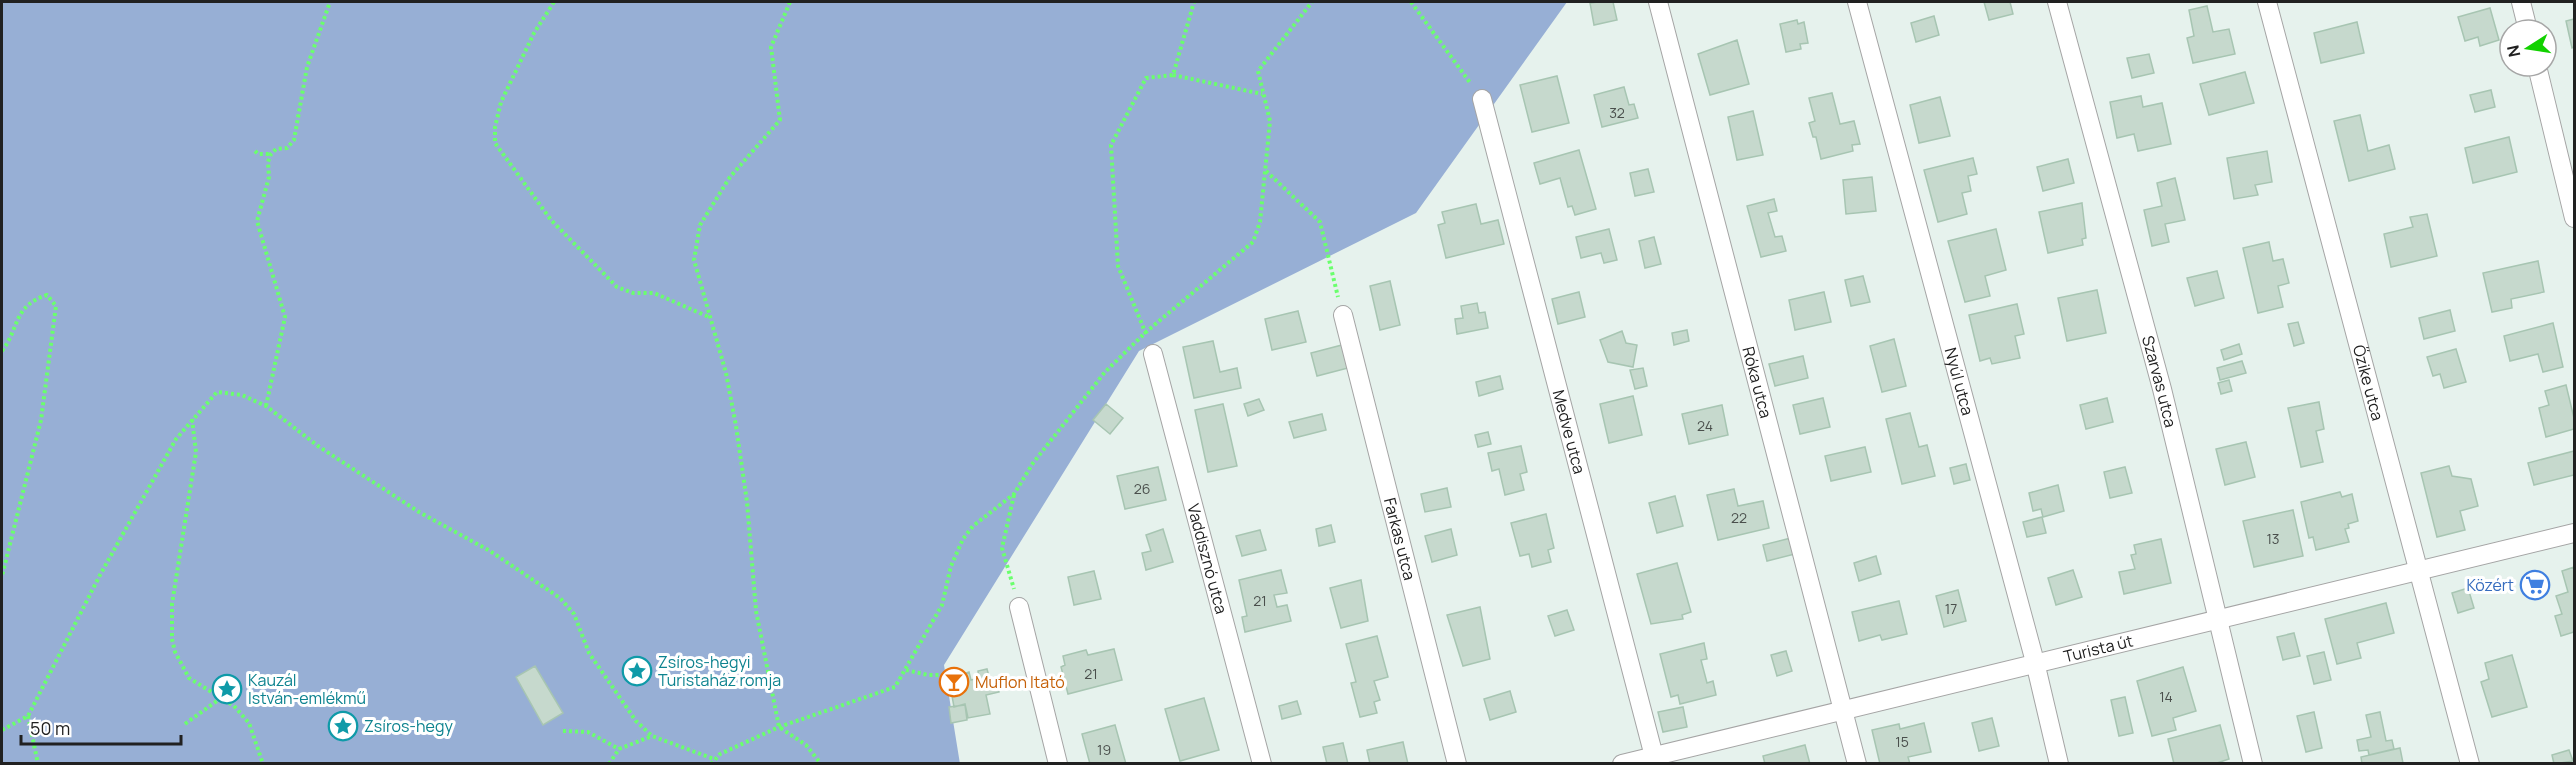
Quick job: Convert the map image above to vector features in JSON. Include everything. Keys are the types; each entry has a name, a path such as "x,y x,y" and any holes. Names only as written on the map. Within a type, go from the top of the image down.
{"street":[{"name":"Róka utca","path":"1658,2 1857,764"},
{"name":"Nyúl utca","path":"1857,2 2035,663 2059,764"},
{"name":"Szarvas utca","path":"2057,2 2162,388 2253,764"},
{"name":"Őzike utca","path":"2267,2 2470,764"},
{"path":"2521,2 2525,18"},
{"path":"2540,78 2574,218"},
{"name":"Medve utca","path":"1482,99 1655,760"},
{"name":"Farkas utca","path":"1343,315 1457,764"},
{"name":"Vaddisznó utca","path":"1153,354 1262,764"},
{"name":"Turista út","path":"1622,764 1655,760 1844,708 2574,533"},
{"path":"1019,607 1058,764"}],"path":[{"path":"266,406 285,317 257,221 269,177 268,162 271,154 276,149 286,148 294,140 307,66 330,2"},
{"path":"554,2 534,33 501,102 495,126 495,143 551,220 617,287 633,293 654,293 709,318"},
{"path":"790,2 771,47 780,120 730,177 700,225 694,260 726,373 736,426 747,502 756,611 779,727 806,746 821,764"},
{"path":"1173,75 1194,2"},
{"path":"2,730 28,716 100,575 176,439 217,392 242,395 266,406 318,446 419,512 500,557 560,598 574,614 589,653 611,687 636,721 652,736 713,761 779,727 895,687 942,605 951,566 963,539 973,526 1014,494 1057,432 1105,372 1146,332 1253,242 1260,222 1270,121 1258,71 1312,2"},
{"path":"1411,2 1482,99"},
{"path":"1153,354 1118,266 1111,145 1146,78 1173,75 1262,94"},
{"path":"255,151 258,154 271,154"},
{"path":"1266,170 1320,222 1343,315"},
{"path":"2,351 18,316 31,300 46,295 56,306 41,420 2,576"},
{"path":"192,418 196,452 172,604 174,622 172,639 175,652 189,678 234,706 249,723 263,764"},
{"path":"1014,494 1002,548 1019,607"},
{"path":"906,670 928,675 947,675"},
{"path":"185,724 221,698"},
{"path":"28,716 38,764"},
{"path":"563,731 588,732 619,749"},
{"path":"609,764 619,749 652,736"}],"shaded area":[{"path":"2,2 1567,2 1416,213 1139,351 944,665 960,764 2,763"}],"building":[{"path":"1613,2 1617,20 1594,25 1590,3"},
{"path":"1984,2 2010,2 2013,14 1989,20"},
{"path":"2207,6 2213,32 2229,29 2235,54 2193,63 2187,38 2194,36 2189,10"},
{"path":"2490,8 2498,40 2480,46 2478,37 2465,41 2458,17"},
{"path":"1934,16 1939,35 1916,42 1911,23"},
{"path":"2574,19 2574,47 2572,48 2566,21"},
{"path":"1797,20 1798,24 1804,22 1808,43 1800,44 1801,49 1786,52 1780,24"},
{"path":"2357,22 2364,53 2321,63 2314,33"},
{"path":"1737,40 1749,84 1710,95 1698,54"},
{"path":"2149,54 2154,73 2132,78 2127,58"},
{"path":"2245,72 2254,103 2209,115 2200,84"},
{"path":"1557,76 1569,123 1532,132 1520,85"},
{"path":"1624,87 1629,105 1634,104 1638,118 1602,127 1594,95"},
{"path":"2491,90 2495,107 2475,112 2470,95"},
{"path":"1832,93 1840,124 1854,121 1860,144 1852,145 1853,151 1821,159 1816,137 1813,137 1809,123 1815,121 1809,98"},
{"path":"2141,96 2143,107 2162,103 2171,144 2138,151 2134,134 2117,138 2110,102"},
{"path":"1940,97 1950,136 1919,143 1910,105"},
{"path":"1753,111 1763,155 1737,160 1728,117"},
{"path":"2360,115 2368,151 2389,145 2395,169 2349,181 2334,121"},
{"path":"2509,137 2517,172 2473,183 2465,148"},
{"path":"1579,150 1596,209 1575,215 1572,206 1568,207 1560,178 1540,184 1534,163"},
{"path":"2267,151 2272,182 2255,185 2258,195 2234,199 2227,158"},
{"path":"1973,158 1977,174 1968,176 1971,191 1962,193 1967,214 1938,222 1924,170"},
{"path":"2068,159 2074,183 2043,191 2037,167"},
{"path":"1648,169 1654,192 1635,196 1630,173"},
{"path":"1872,177 1876,211 1846,214 1843,180"},
{"path":"2175,178 2185,220 2165,224 2169,242 2152,246 2144,210 2162,206 2157,183"},
{"path":"1774,199 1777,211 1768,213 1775,237 1782,236 1786,251 1761,257 1747,206"},
{"path":"2082,203 2086,238 2082,239 2083,245 2048,253 2039,212"},
{"path":"1476,204 1481,224 1498,220 1504,244 1446,258 1438,225 1445,223 1442,212"},
{"path":"2427,214 2437,256 2391,267 2384,234 2413,227 2410,217"},
{"path":"1609,229 1617,260 1604,263 1601,253 1581,258 1576,237"},
{"path":"1996,229 2006,270 1985,276 1990,296 1965,302 1948,241"},
{"path":"1654,237 1661,264 1645,268 1639,241"},
{"path":"2269,242 2273,261 2283,259 2289,283 2278,286 2283,307 2258,313 2243,248"},
{"path":"2538,261 2544,292 2511,299 2512,308 2492,312 2483,273"},
{"path":"2217,271 2224,298 2195,306 2187,278"},
{"path":"1863,276 1870,302 1851,306 1845,280"},
{"path":"1390,281 1400,325 1380,330 1370,286"},
{"path":"2097,290 2106,333 2067,341 2058,298"},
{"path":"1579,292 1585,317 1558,324 1552,299"},
{"path":"1824,292 1831,322 1795,330 1789,300"},
{"path":"1477,303 1479,313 1485,312 1488,328 1457,334 1455,319 1463,318 1461,306"},
{"path":"2017,304 2024,334 2015,336 2020,358 1992,364 1990,358 1980,361 1969,315"},
{"path":"2450,310 2455,331 2424,339 2419,318"},
{"path":"1298,311 1306,342 1272,350 1265,319"},
{"path":"2298,322 2304,343 2294,346 2288,324"},
{"path":"2553,323 2563,367 2543,372 2538,354 2510,361 2504,336"},
{"path":"1687,330 1689,341 1674,345 1672,333"},
{"path":"1622,331 1626,343 1637,345 1633,367 1608,362 1600,340"},
{"path":"1894,339 1906,386 1882,392 1870,346"},
{"path":"1213,341 1220,372 1237,368 1241,388 1194,398 1183,347"},
{"path":"2239,344 2242,354 2224,360 2221,350"},
{"path":"1342,345 1348,368 1317,376 1311,353"},
{"path":"2456,349 2466,382 2444,388 2440,374 2433,376 2427,357"},
{"path":"1803,356 1808,378 1775,386 1769,364"},
{"path":"2242,361 2246,373 2220,380 2217,368"},
{"path":"1643,368 1647,386 1635,389 1630,370"},
{"path":"1500,376 1503,389 1479,396 1476,382"},
{"path":"2229,380 2232,391 2221,394 2218,383"},
{"path":"2566,385 2574,418 2574,429 2546,437 2539,408 2549,405 2545,391"},
{"path":"1633,396 1642,435 1609,443 1600,404"},
{"path":"1823,398 1830,427 1800,434 1793,405"},
{"path":"2107,398 2113,422 2086,429 2080,405"},
{"path":"1259,399 1264,410 1248,416 1244,404"},
{"path":"2319,402 2324,429 2316,431 2323,462 2301,467 2288,408"},
{"path":"1106,404 1123,418 1110,434 1093,420"},
{"path":"1223,404 1237,466 1208,472 1195,410"},
{"path":"1722,405 1728,435 1689,444 1682,414"},
{"path":"1910,413 1919,447 1927,445 1935,476 1902,484 1886,419"},
{"path":"1322,414 1326,430 1294,438 1289,422"},
{"path":"1488,432 1491,444 1478,447 1475,435"},
{"path":"2246,442 2255,477 2225,485 2216,449"},
{"path":"1521,446 1527,472 1520,474 1524,490 1505,495 1499,469 1492,471 1488,453"},
{"path":"1865,447 1871,472 1831,481 1825,456"},
{"path":"2574,451 2574,475 2534,485 2528,463"},
{"path":"1966,464 1970,480 1954,484 1950,468"},
{"path":"2449,466 2452,476 2471,479 2478,506 2460,511 2465,530 2437,537 2421,473"},
{"path":"1158,467 1166,500 1125,509 1117,476"},
{"path":"2125,467 2132,493 2110,498 2104,472"},
{"path":"2058,485 2064,511 2043,517 2041,509 2033,511 2029,493"},
{"path":"1447,488 1451,507 1425,512 1421,494"},
{"path":"1734,489 1738,506 1763,501 1769,528 1718,540 1707,495"},
{"path":"2340,492 2342,497 2352,494 2358,521 2348,524 2349,528 2345,529 2349,542 2316,550 2313,537 2309,538 2301,502"},
{"path":"1675,496 1683,526 1657,533 1649,503"},
{"path":"2293,510 2303,556 2254,567 2243,521"},
{"path":"1546,514 1554,548 1548,550 1551,562 1532,567 1529,554 1520,556 1511,523"},
{"path":"2042,517 2046,533 2027,537 2023,522"},
{"path":"1331,525 1335,542 1319,546 1316,529"},
{"path":"1163,529 1173,562 1146,570 1142,553 1151,551 1146,535"},
{"path":"1451,529 1457,555 1432,562 1425,536"},
{"path":"1260,530 1266,550 1242,556 1236,536"},
{"path":"1791,538 1795,554 1767,561 1763,545"},
{"path":"2161,539 2171,583 2124,594 2119,572 2135,569 2131,555 2136,554 2134,545"},
{"path":"1876,556 1881,574 1859,581 1854,563"},
{"path":"1677,563 1691,612 1682,615 1683,619 1651,624 1637,574"},
{"path":"2574,567 2574,632 2561,636 2555,616 2562,614 2556,596 2568,592 2562,571"},
{"path":"1281,570 1287,593 1274,595 1277,607 1287,605 1291,621 1245,632 1242,617 1247,616 1239,580"},
{"path":"2073,570 2082,597 2056,605 2048,578"},
{"path":"1094,571 1101,599 1074,605 1068,577"},
{"path":"1361,580 1368,621 1341,628 1330,588"},
{"path":"2468,588 2474,608 2458,613 2452,593"},
{"path":"1958,590 1966,621 1944,627 1936,596"},
{"path":"1899,601 1907,634 1882,640 1880,635 1859,641 1852,612"},
{"path":"2386,603 2394,633 2357,643 2361,658 2337,664 2325,619"},
{"path":"1480,607 1490,659 1463,666 1447,615"},
{"path":"1567,610 1574,630 1555,636 1548,616"},
{"path":"2294,633 2300,656 2283,660 2277,637"},
{"path":"1377,636 1388,677 1374,681 1380,700 1374,702 1377,713 1360,717 1351,683 1356,682 1346,644"},
{"path":"1704,643 1707,659 1701,660 1707,683 1713,681 1716,695 1680,704 1678,695 1671,697 1660,654"},
{"path":"1114,649 1122,680 1068,694 1061,667 1065,665 1063,656 1086,650 1088,655"},
{"path":"1786,651 1792,671 1777,676 1771,655"},
{"path":"2324,652 2331,680 2314,684 2307,656"},
{"path":"2512,655 2527,707 2492,717 2481,682 2489,679 2485,663"},
{"path":"535,666 563,713 543,725 516,677"},
{"path":"2183,667 2196,711 2173,718 2176,730 2152,736 2137,681"},
{"path":"987,669 990,680 996,679 999,692 986,695 990,714 968,718 965,704 954,707 949,679 969,672 971,680 979,678 978,671"},
{"path":"1510,691 1516,712 1490,720 1484,699"},
{"path":"2125,697 2133,733 2119,736 2111,700"},
{"path":"1204,698 1219,750 1180,761 1165,709"},
{"path":"1297,701 1301,714 1282,719 1279,706"},
{"path":"965,705 967,720 951,723 949,707"},
{"path":"1683,707 1687,727 1663,732 1658,712"},
{"path":"2314,712 2322,748 2306,752 2297,716"},
{"path":"2380,712 2386,741 2392,740 2394,749 2369,755 2368,750 2359,751 2357,740 2371,737 2366,715"},
{"path":"1992,718 1999,746 1979,751 1972,723"},
{"path":"1924,723 1931,752 1908,757 1910,764 1880,764 1872,730 1899,724 1900,729"},
{"path":"1115,725 1126,764 1090,764 1082,734"},
{"path":"2220,725 2229,759 2214,764 2174,764 2168,739"},
{"path":"1403,742 1408,764 1370,764 1367,750"},
{"path":"1343,743 1348,764 1327,764 1323,747"},
{"path":"1805,745 1810,764 1765,764 1763,756"},
{"path":"2400,748 2403,763 2362,764 2361,757"},
{"path":"2569,750 2573,761 2554,764 2552,755"}],"place":[{"name":"Közért","path":"2535,585"},
{"name":"Zsíros-hegyi Turistaház romja","path":"637,671"},
{"name":"Muflon Itató","path":"954,682"},
{"name":"Kauzál István-emlékmű","path":"227,689"},
{"name":"Zsíros-hegy","path":"343,726"}]}
